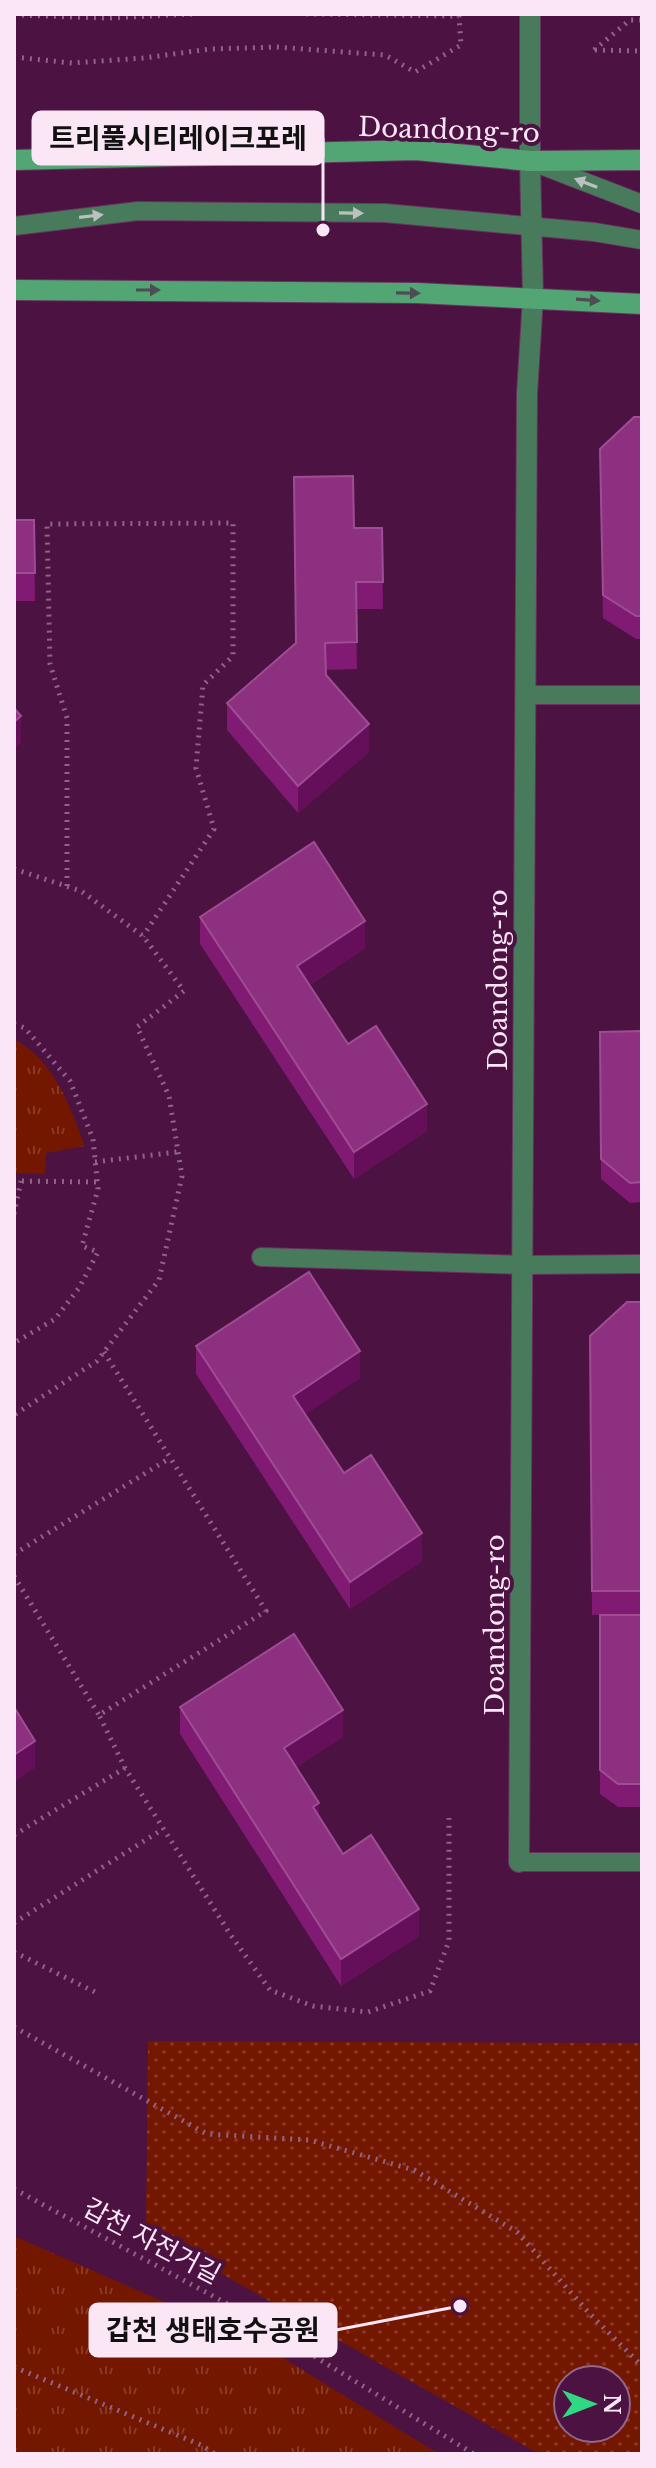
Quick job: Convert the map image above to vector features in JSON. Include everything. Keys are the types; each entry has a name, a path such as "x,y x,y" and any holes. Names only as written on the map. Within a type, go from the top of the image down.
{"main road":[{"name":"Doandong-ro","path":"14,160 416,150 530,161 642,160"},
{"path":"14,290 293,291 533,297 642,304"}],"street":[{"name":"Doandong-ro","path":"519,1862 527,394 533,297 530,14"}],"lane":[{"path":"530,161 642,204"},
{"path":"14,226 138,211 385,213 642,240"},
{"path":"525,695 642,695"},
{"path":"261,1257 523,1265 642,1264"},
{"name":"Doandong-ro","path":"519,1862 642,1862"}],"path":[{"path":"14,15 106,18 195,14"},
{"path":"14,57 72,63 210,49 276,47 385,55 415,72 461,45 459,16 301,14"},
{"path":"642,20 630,20 594,50 642,51"},
{"path":"67,886 67,718 50,664 47,524 233,523 233,656 203,685 196,768 214,829 143,936"},
{"path":"14,869 81,891 143,936 184,991 137,1027 169,1096 182,1176 159,1280 97,1361 14,1415"},
{"path":"14,1024 25,1028 70,1081 93,1139 98,1189 82,1246 98,1252 79,1288 55,1319 14,1343"},
{"path":"95,1162 177,1152"},
{"path":"14,1214 17,1181 97,1182"},
{"path":"99,1715 266,1611 104,1352"},
{"path":"14,1554 170,1458"},
{"path":"14,1576 99,1715 125,1768 230,1934 270,1990 313,2006 368,2012 430,1991 449,1941 449,1818"},
{"path":"14,1835 125,1768"},
{"path":"14,1923 163,1829"},
{"path":"14,1952 97,1993"},
{"path":"14,2027 207,2134 309,2140 414,2170 517,2232 590,2314 642,2366"},
{"name":"갑천 자전거길","path":"14,2189 237,2309 474,2454"},
{"path":"14,2367 201,2445 215,2454"}],"green space":[{"path":"14,1039 40,1060 59,1085 85,1146 46,1153 45,1174 14,1173"},
{"path":"148,2041 642,2043 642,2454 539,2454 146,2231"},
{"path":"14,2236 262,2345 439,2454 14,2454"}],"building":[{"path":"634,417 642,417 642,616 636,616 603,595 600,449"},
{"path":"353,476 354,528 382,528 383,582 356,582 357,642 325,643 326,675 369,724 298,786 227,703 296,643 294,477"},
{"path":"14,520 34,520 35,573 14,573"},
{"path":"14,708 21,716 14,722"},
{"path":"314,842 365,921 297,966 348,1044 376,1026 427,1104 354,1152 200,917"},
{"path":"642,1031 642,1182 630,1183 601,1159 600,1032"},
{"path":"309,1272 360,1351 293,1396 344,1473 371,1455 422,1533 350,1582 196,1346"},
{"path":"627,1302 642,1302 642,1591 592,1591 590,1336"},
{"path":"600,1615 642,1615 642,1784 618,1784 600,1770"},
{"path":"294,1634 343,1710 284,1748 319,1803 313,1807 343,1854 371,1835 419,1909 341,1959 180,1707"},
{"path":"14,1707 35,1741 14,1755"}],"place":[{"name":"트리풀시티레이크포레","path":"323,230"},
{"name":"갑천 생태호수공원","path":"460,2306"}]}
